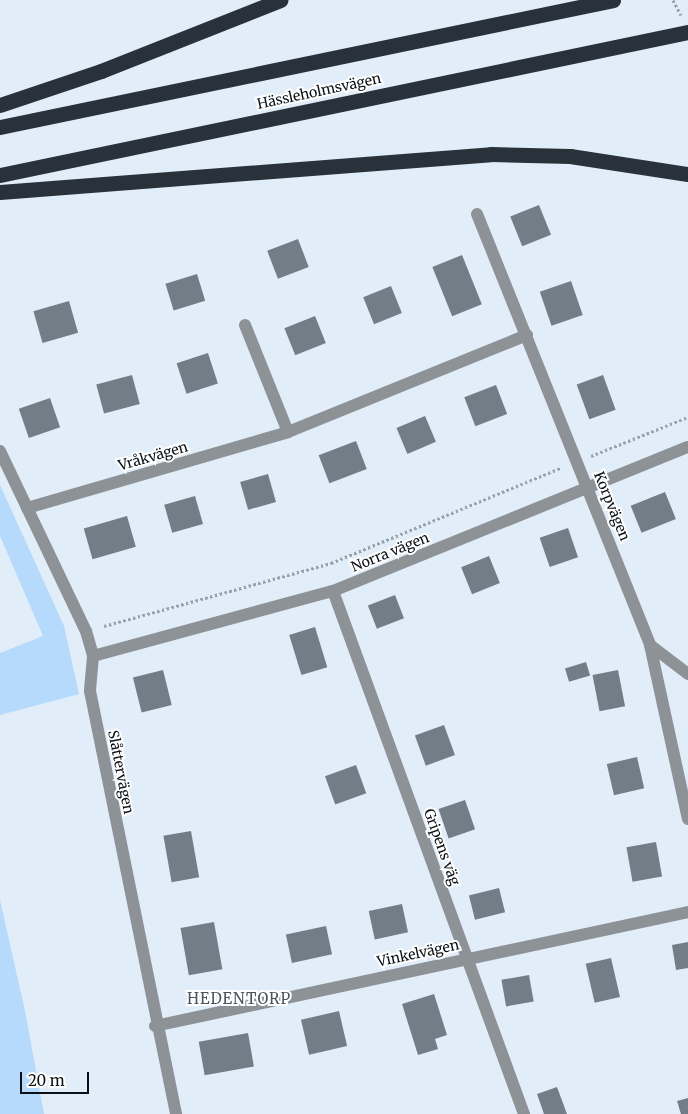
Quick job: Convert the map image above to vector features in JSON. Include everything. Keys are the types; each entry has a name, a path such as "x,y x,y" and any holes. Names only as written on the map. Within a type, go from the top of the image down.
{"highway":[{"path":"0,105 101,71 280,0"},
{"path":"0,127 612,0"},
{"name":"Hässleholmsvägen","path":"0,175 688,32"},
{"path":"0,192 491,154 570,156 688,174"}],"street":[{"name":"Korpvägen","path":"478,214 650,645 688,819"},
{"path":"245,325 288,432"},
{"name":"Vråkvägen","path":"27,508 288,432 527,335"},
{"name":"Norra vägen","path":"93,656 333,591 589,490 688,447"},
{"name":"Slåttervägen","path":"0,451 86,631 93,656 90,691 155,1026 176,1114"},
{"name":"Gripens väg","path":"333,591 524,1114"},
{"path":"650,645 688,674"},
{"name":"Vinkelvägen","path":"155,1026 466,957 688,912"}],"path":[{"path":"86,631 331,563 688,417"}],"shaded area":[{"path":"0,485 64,626 79,694 0,715 0,653 43,636 0,536"},
{"path":"0,900 25,1011 44,1114 0,1114"}],"building":[{"path":"539,205 551,235 522,246 510,217"},
{"path":"298,239 309,267 278,279 267,251"},
{"path":"462,255 482,304 452,316 432,267"},
{"path":"197,274 205,301 174,310 165,284"},
{"path":"571,281 583,315 552,326 540,292"},
{"path":"391,286 402,313 374,324 363,297"},
{"path":"69,301 78,333 43,343 33,311"},
{"path":"315,316 326,343 295,355 284,328"},
{"path":"208,353 218,383 187,394 177,363"},
{"path":"132,375 140,404 104,414 96,385"},
{"path":"603,375 616,410 589,419 577,385"},
{"path":"496,385 507,414 475,426 464,397"},
{"path":"50,398 60,427 29,438 19,409"},
{"path":"425,416 436,442 407,454 396,428"},
{"path":"356,441 367,469 329,483 319,455"},
{"path":"268,474 276,502 248,510 240,482"},
{"path":"665,492 676,519 642,533 631,506"},
{"path":"195,496 203,524 172,533 164,505"},
{"path":"127,516 136,547 93,559 84,528"},
{"path":"568,528 578,557 550,567 540,538"},
{"path":"489,556 500,583 472,594 461,567"},
{"path":"395,595 404,618 377,629 368,605"},
{"path":"315,627 327,667 301,675 289,635"},
{"path":"586,662 590,675 569,682 565,668"},
{"path":"163,670 172,705 142,712 133,677"},
{"path":"618,670 625,706 600,711 592,675"},
{"path":"444,725 455,755 426,766 415,736"},
{"path":"637,757 644,788 614,795 607,764"},
{"path":"356,765 366,793 335,804 325,776"},
{"path":"465,800 475,829 449,838 439,809"},
{"path":"191,831 199,877 172,882 163,836"},
{"path":"656,842 662,876 633,882 626,847"},
{"path":"499,888 505,912 475,920 469,895"},
{"path":"402,904 408,932 375,939 369,911"},
{"path":"214,922 222,969 189,975 181,928"},
{"path":"326,926 332,954 292,963 286,935"},
{"path":"688,942 688,968 676,970 672,945"},
{"path":"611,958 620,997 595,1003 586,964"},
{"path":"529,975 534,1002 506,1006 501,980"},
{"path":"434,994 447,1035 435,1039 438,1049 418,1055 402,1004"},
{"path":"339,1011 347,1046 309,1055 301,1020"},
{"path":"248,1033 254,1066 205,1075 199,1042"},
{"path":"557,1087 567,1114 544,1114 537,1094"},
{"path":"688,1098 688,1114 681,1114 677,1101"}],"district":[{"name":"HEDENTORP","path":"239,999"}]}
